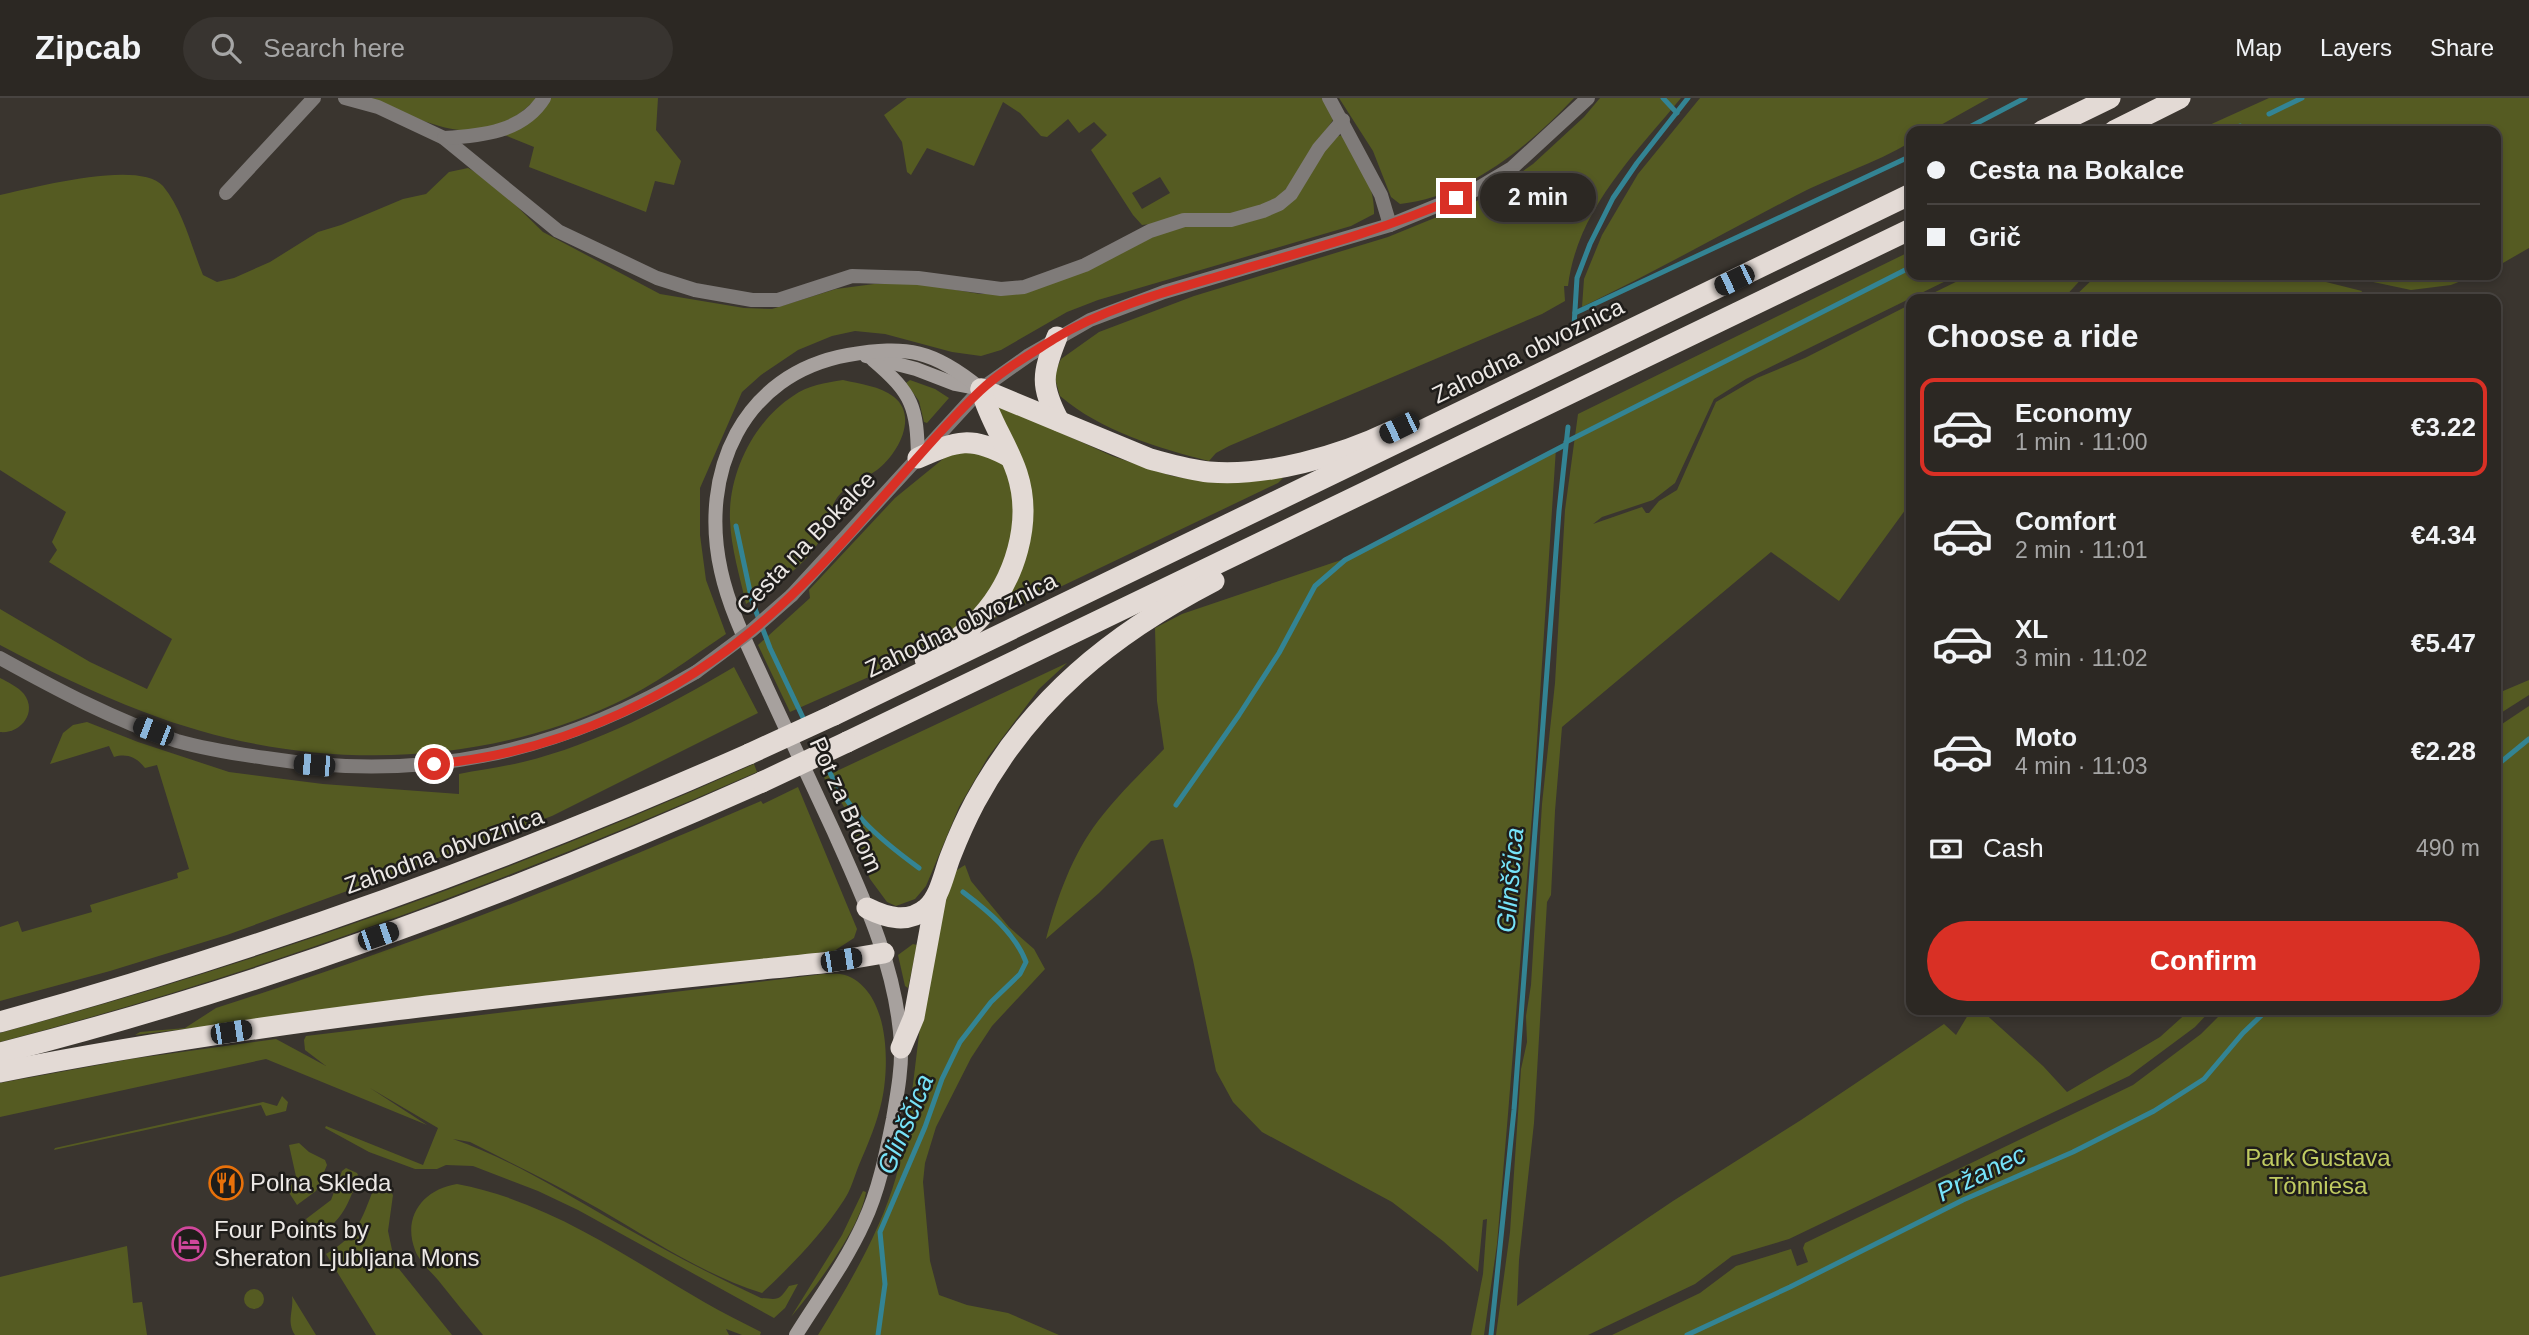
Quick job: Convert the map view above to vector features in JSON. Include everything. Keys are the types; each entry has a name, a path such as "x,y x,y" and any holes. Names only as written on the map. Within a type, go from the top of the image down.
{"highway":[{"path":"2052,126 2110,98"},
{"path":"2124,126 2179,98"},
{"name":"Zahodna obvoznica","path":"0,1022 209,961 393,899 551,839 749,754 908,680 1906,196"},
{"path":"0,1053 211,992 401,928 636,836 762,782 1906,231"},
{"path":"1057,337 1045,365 1044,377 1047,398 1059,421"},
{"path":"981,389 1150,459 1179,467 1220,472 1255,470 1324,457 1399,428 1446,420"},
{"path":"908,680 928,656 957,639 983,615 1007,578 1019,546 1023,521 1020,485 1010,457 990,419 981,389"},
{"path":"918,458 946,446 968,441 991,447 1010,457"},
{"path":"901,1048 914,1017 936,896 958,839 986,782 1017,737 1057,691 1110,644 1158,612 1245,565 1277,535"},
{"path":"867,908 885,917 905,917 926,908 936,896"},
{"path":"0,1072 159,1042 303,1021 884,953"}],"main road":[{"name":"Pot za Brdom","path":"796,1335 845,1257 864,1222 874,1195 895,1105 901,1048 899,1020 884,953 867,908 738,624 721,573 716,544 718,485 725,457 735,434 754,406 790,377 833,358 863,355 916,369 956,384 981,389"},
{"path":"863,355 891,376 913,405 918,432 918,458"}],"street":[{"path":"226,194 314,98"},
{"path":"345,98 377,107 444,138 558,231 657,278 695,290 752,300 778,300 852,276 918,278 1001,289 1024,287 1084,265 1150,231 1184,220 1231,220 1279,204 1291,194 1319,148 1343,120"},
{"path":"444,138 499,132 522,120 538,107 544,98"},
{"path":"1329,98 1381,195 1390,225"},
{"name":"Cesta na Bokalce","path":"0,659 60,690 178,741 292,763 355,767 448,762 545,742 620,713 696,672 751,631 792,595 981,389 1057,337 1090,320 1164,292 1390,225 1475,190 1512,169 1588,98"}],"green space":[{"path":"364,98 537,98 515,116 494,127 473,131 432,124"},
{"path":"548,98 658,98 656,130 681,161 674,185 655,181 646,212 529,167 534,147 502,134"},
{"path":"907,98 1324,98 1333,120 1312,149 1297,178 1274,201 1241,214 1142,225 1091,150 1107,135 1094,122 1079,133 1068,119 1047,137 1041,136 1020,113 1003,102 974,166 927,148 911,175 907,172 902,142 884,115","holes":["1160,177 1170,193 1142,209 1132,193"]},
{"path":"1339,98 1574,98 1537,134 1496,166 1450,191 1400,204 1391,197 1373,151"},
{"path":"1600,98 1681,98 1611,184 1583,232 1568,286 1564,286 1565,301 1542,314 1229,446 1216,453 1209,461 1150,444 1112,429 1060,396 1054,375 1061,359 1099,332 1194,296 1388,237 1486,197 1533,164 1584,117"},
{"path":"1700,98 1989,98 1939,126 1906,126 1906,145 1897,150 1795,196 1582,307 1584,279 1602,235 1638,174"},
{"path":"2269,98 2529,98 2529,248 2501,264 2501,126 2207,126"},
{"path":"1346,135 1365,173 1374,203 1374,214 1351,226 1098,300 1067,312 1001,350 981,356 952,352 885,334 855,331 832,336 798,350 761,375 742,392 700,488 700,535 706,580 726,634 629,697 558,726 500,742 440,752 380,755 320,753 260,745 201,731 144,712 71,681 0,645 0,609 90,662 147,689 172,639 49,562 57,550 52,542 66,512 0,470 0,195 110,175 150,178 163,186 176,206 203,275 217,282 234,278 270,262 318,232 403,199 426,194 449,172 468,168 490,180 543,232 660,294 744,308 772,309 836,289 874,284 921,284 980,294 1024,293 1126,245 1185,226 1265,217 1326,145 1336,136"},
{"path":"1906,253 1906,280 1948,280 1919,294 1906,294 1906,301 1746,379 1714,399 1675,483 1653,500 1602,517 1593,524 1642,507 1649,513 1659,501 1677,490 1716,402 1757,378 1805,358 1906,307 1906,509 1839,601 1771,552 1562,727 1551,895 1547,902 1534,1123 1519,1260 1517,1306 1944,1024 1956,1035 1968,1015 1987,1015 2043,1066 2067,1092 2160,1037 2184,1015 2206,1015 2195,1027 2129,1076 1789,1239 1732,1256 1695,1284 1588,1335 1496,1335 1510,1232 1521,1069 1527,1042 1526,1016 1531,985 1542,804 1555,683 1565,510 1578,414"},
{"path":"1960,280 2080,280 2068,294 1931,294"},
{"path":"2092,280 2318,280 2362,291 2360,294 2077,294"},
{"path":"2364,280 2464,280 2451,285 2411,290"},
{"path":"843,380 888,393 901,405 905,425 898,446 872,473 841,493 822,537 807,558 788,575 746,604 730,520 734,485 746,450 766,419 793,396 823,383"},
{"path":"910,380 935,389 949,398 927,423 924,422 919,401 906,383"},
{"path":"1000,405 1112,456 1172,476 1190,479 1283,478 1278,483 993,619 1024,552 995,409"},
{"path":"1556,448 1533,803 1497,1244 1484,1335 1471,1335 1483,1274 1487,1219 1483,1220 1478,1272 1392,1202 1262,1132 1233,1102 1216,1071 1193,960 1163,839 1151,841 1099,893 1046,939 1066,877 1080,848 1114,802 1164,749 1157,701 1155,628 1182,614 1341,560"},
{"path":"954,450 998,458 1006,468 1014,492 1011,547 983,605 925,652 790,712 758,645 810,598 809,590 895,498"},
{"path":"1067,663 1039,689 988,757 959,807 926,886 915,899 896,906 887,902 870,879 854,839 848,814 840,800 831,794 824,777"},
{"path":"734,667 758,713 552,816 227,935 0,1001 0,927 18,921 22,932 92,912 90,905 178,878 177,873 189,869 157,765 145,768 132,757 114,757 109,746 50,764 63,733 73,725 87,722 229,772 323,784 459,794 459,774 523,762 578,745 684,696"},
{"path":"0,678 22,691 29,708 25,721 7,732 0,732"},
{"path":"2529,680 2529,695 2501,713 2501,692"},
{"name":"Park Gustava Tönniesa","path":"2529,706 2529,1335 1612,1335 1700,1293 1736,1266 1791,1249 1797,1266 1808,1262 1803,1248 1805,1243 2133,1085 2201,1034 2220,1015 2501,1015 2501,725"},
{"path":"754,764 757,772 665,812 384,922 193,986 0,1042 0,1033 193,977 382,914 569,843"},
{"path":"798,787 857,929 854,938 834,951 135,1035 140,1032 185,1028 216,1008 491,912 761,801 763,804"},
{"path":"965,865 971,881 1009,927 1034,949 1045,969 992,1026 971,1058 936,1127 925,1163 923,1182 930,1261 939,1295 967,1305 1008,1313 1059,1335 818,1335 872,1239 896,1177 908,1118 930,963 952,873"},
{"path":"913,944 917,945 908,988 905,986 898,955"},
{"path":"824,974 843,974 860,983 878,1011 883,1029 886,1067 882,1100 851,1188 816,1237 762,1293 719,1277 583,1200 470,1142 453,1139 514,1165 666,1250 722,1279 761,1298 778,1298 789,1286 798,1284 785,1308 774,1318 578,1210 538,1191 473,1166 446,1165 437,1169 415,1169 369,1152 325,1128 326,1126 423,1165 438,1128 370,1088 427,1125 266,1059 0,1117 0,1083 131,1059 276,1039 326,1066 305,1050 306,1036"},
{"path":"282,1096 288,1102 286,1111 266,1116 261,1105 54,1150 263,1102 277,1106"},
{"path":"299,1143 325,1160 327,1165 316,1191 297,1205 286,1188 297,1181 289,1145"},
{"path":"346,1168 357,1173 359,1177 339,1217 317,1237 306,1219 331,1200 342,1171"},
{"path":"377,1181 384,1183 393,1195 388,1231 395,1264 452,1335 376,1335 326,1254 338,1247 354,1231"},
{"path":"457,1184 523,1203 585,1232 761,1332 760,1335 742,1335 726,1329 729,1335 483,1335 422,1262 412,1238 411,1226 419,1206 435,1192"},
{"path":"863,1191 866,1192 862,1207 846,1240 791,1317 842,1235"},
{"path":"127,1246 133,1303 142,1302 147,1335 0,1335 0,1277"},
{"path":"250,1289 258,1289 264,1299 258,1309 250,1309 244,1303 244,1295"},
{"path":"292,1296 316,1335 295,1335 291,1320"}],"waterway":[{"path":"1663,98 1677,113"},
{"name":"Glinščica","path":"1574,326 1577,278 1590,244 1613,198 1688,98"},
{"path":"1972,126 2025,98"},
{"path":"2269,114 2302,98"},
{"path":"1575,313 1906,158"},
{"path":"1566,442 1906,270"},
{"name":"Glinščica","path":"1491,1335 1514,1110 1559,511 1568,427"},
{"path":"1176,805 1279,653 1315,586 1345,560 1565,445"},
{"path":"736,526 752,601 770,648 806,724"},
{"name":"Pržanec","path":"2501,762 2529,739"},
{"path":"822,758 842,793 863,820 887,844 919,868"},
{"name":"Glinščica","path":"878,1335 885,1284 880,1232 925,1127 942,1079 960,1042 991,1002 1020,974 1026,962 1008,932 963,892"},
{"name":"Pržanec","path":"1687,1335 1790,1287 1963,1200 2073,1152 2154,1111 2204,1079 2262,1015"}],"place":[{"name":"Polna Skleda","path":"226,1183"},
{"name":"Four Points by Sheraton Ljubljana Mons","path":"189,1244"}],"route":[{"path":"434,764 466,760 545,742 594,724 639,704 714,660 792,595 981,389 1057,337 1090,320 1164,292 1390,225 1456,198"}]}
